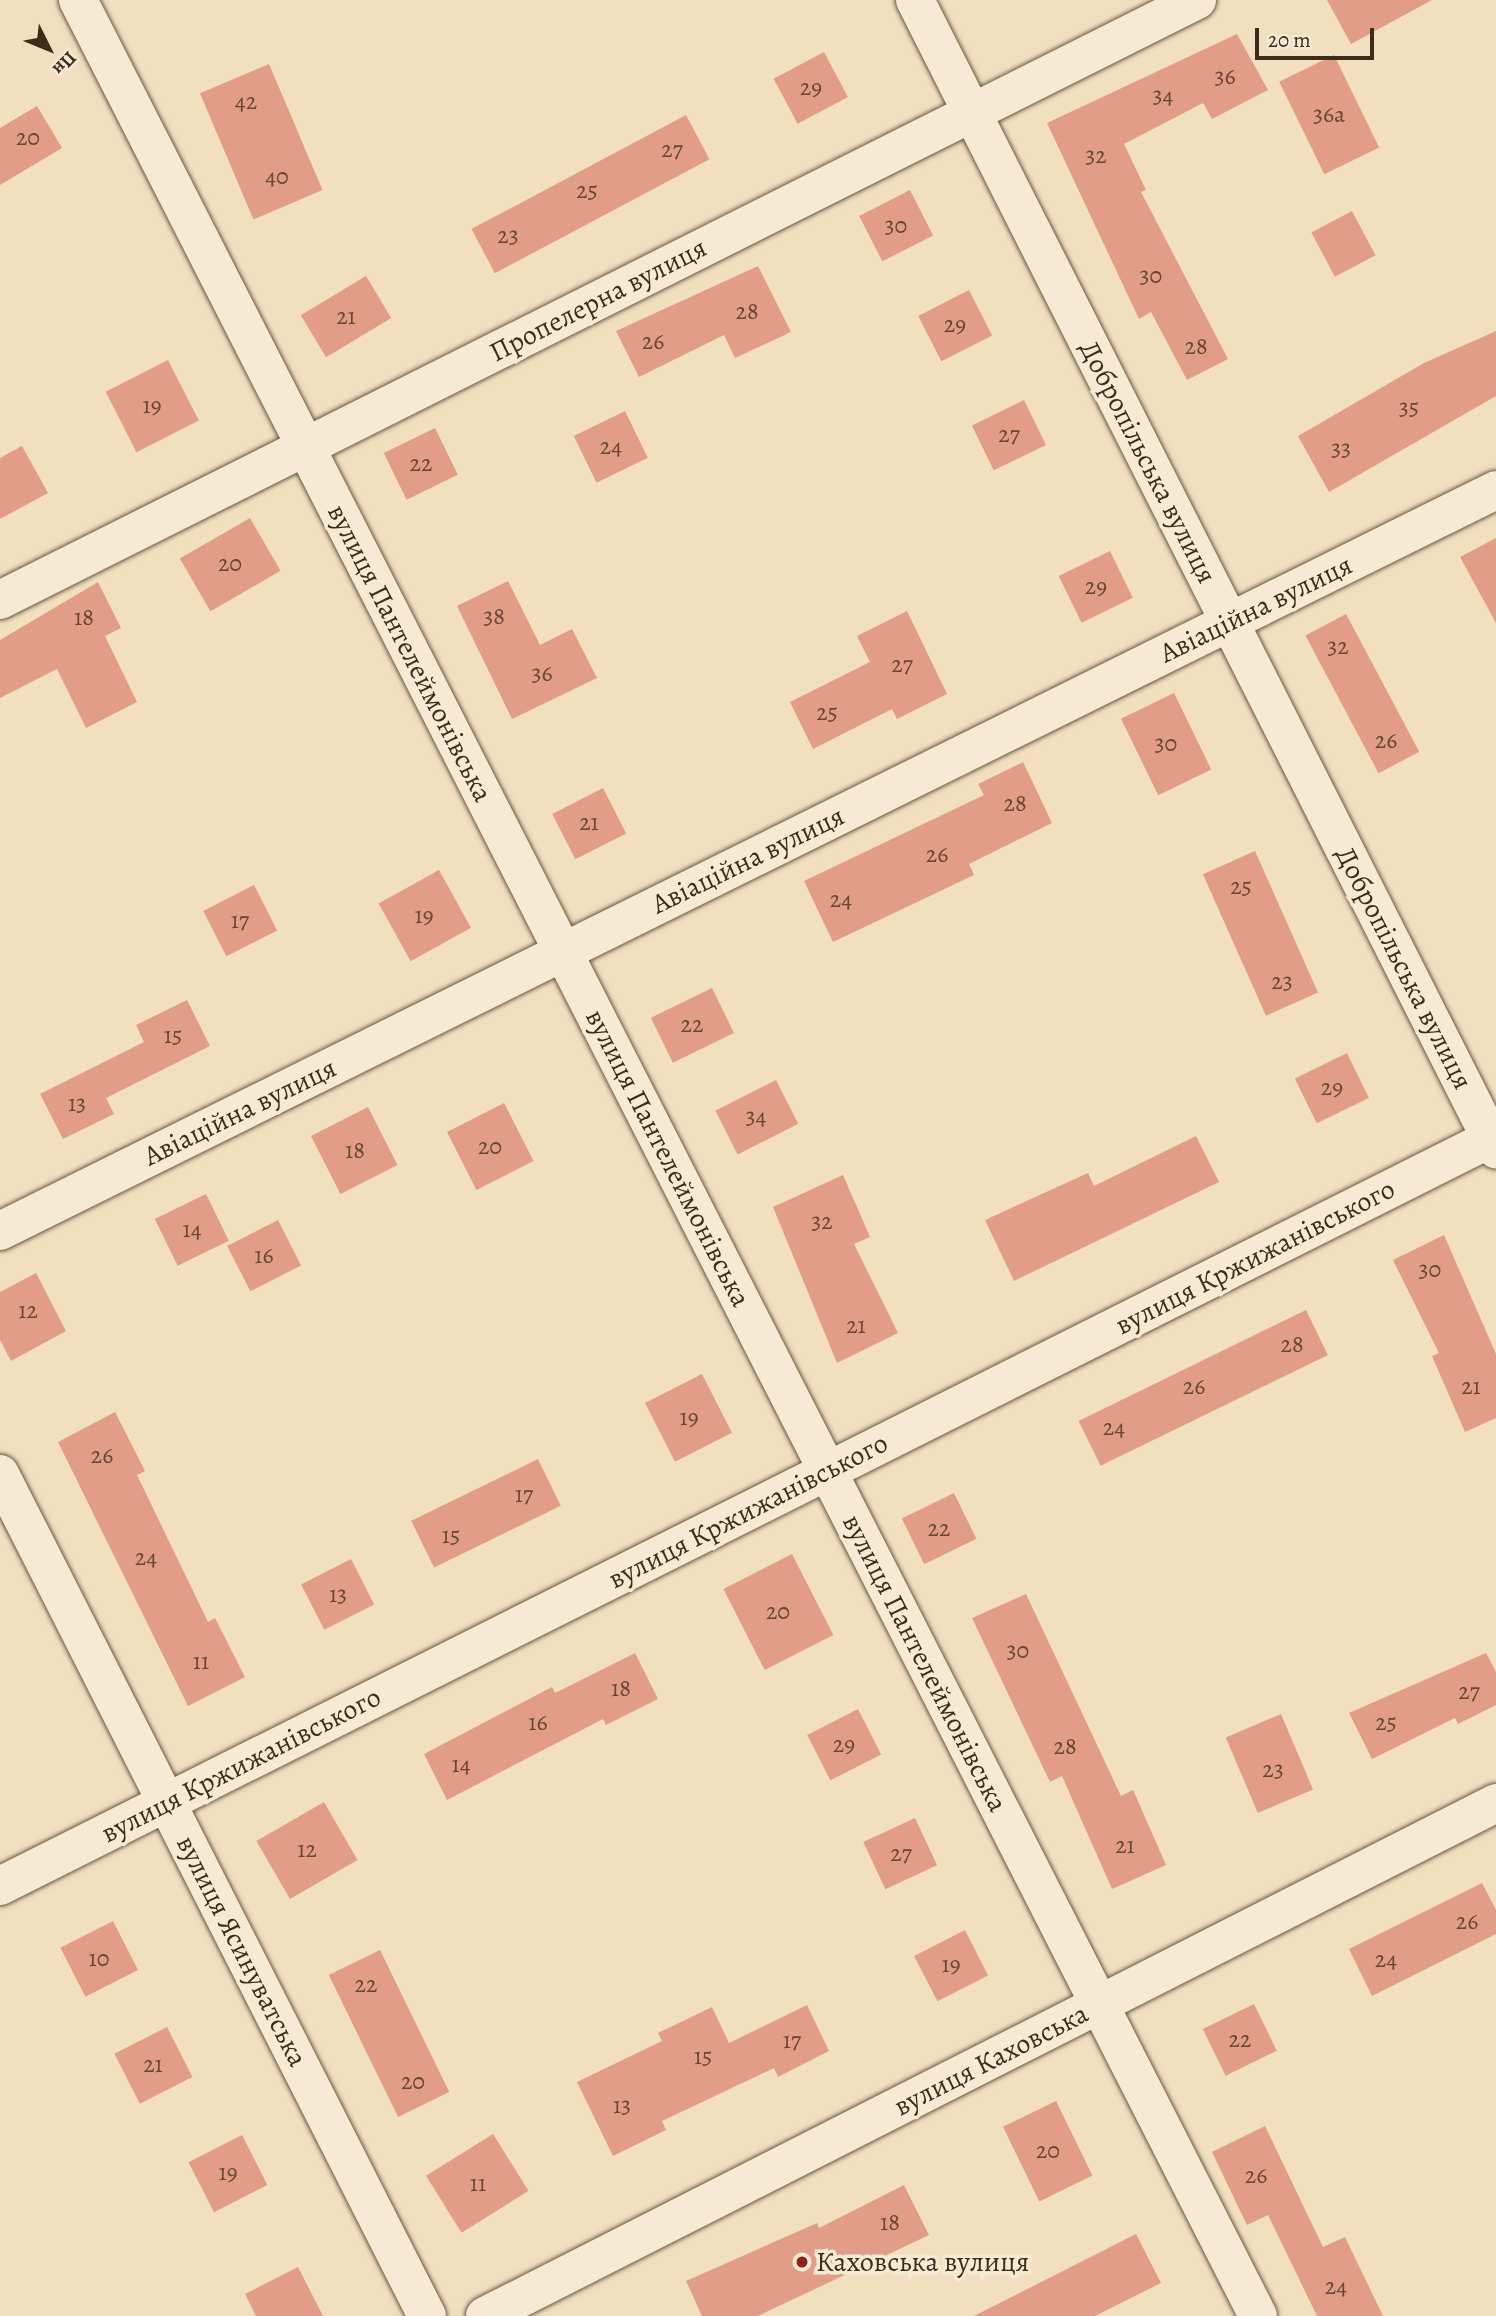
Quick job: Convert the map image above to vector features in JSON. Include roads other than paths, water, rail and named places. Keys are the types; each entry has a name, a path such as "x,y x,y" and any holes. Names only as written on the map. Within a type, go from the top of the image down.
{"street":[{"name":"вулиця Пантелеймонівська","path":"78,0 1258,2316"},
{"name":"Добропільська вулиця","path":"915,0 1494,1141"},
{"name":"Пропелерна вулиця","path":"0,600 1196,0"},
{"name":"Авіаційна вулиця","path":"0,1231 1496,490"},
{"name":"вулиця Кржижанівського","path":"0,1886 827,1471 1494,1141"},
{"name":"вулиця Ясинуватська","path":"0,1474 427,2316"},
{"name":"вулиця Каховська","path":"485,2316 1496,1803"}],"place":[{"name":"Каховська вулиця","path":"802,2262"}]}
